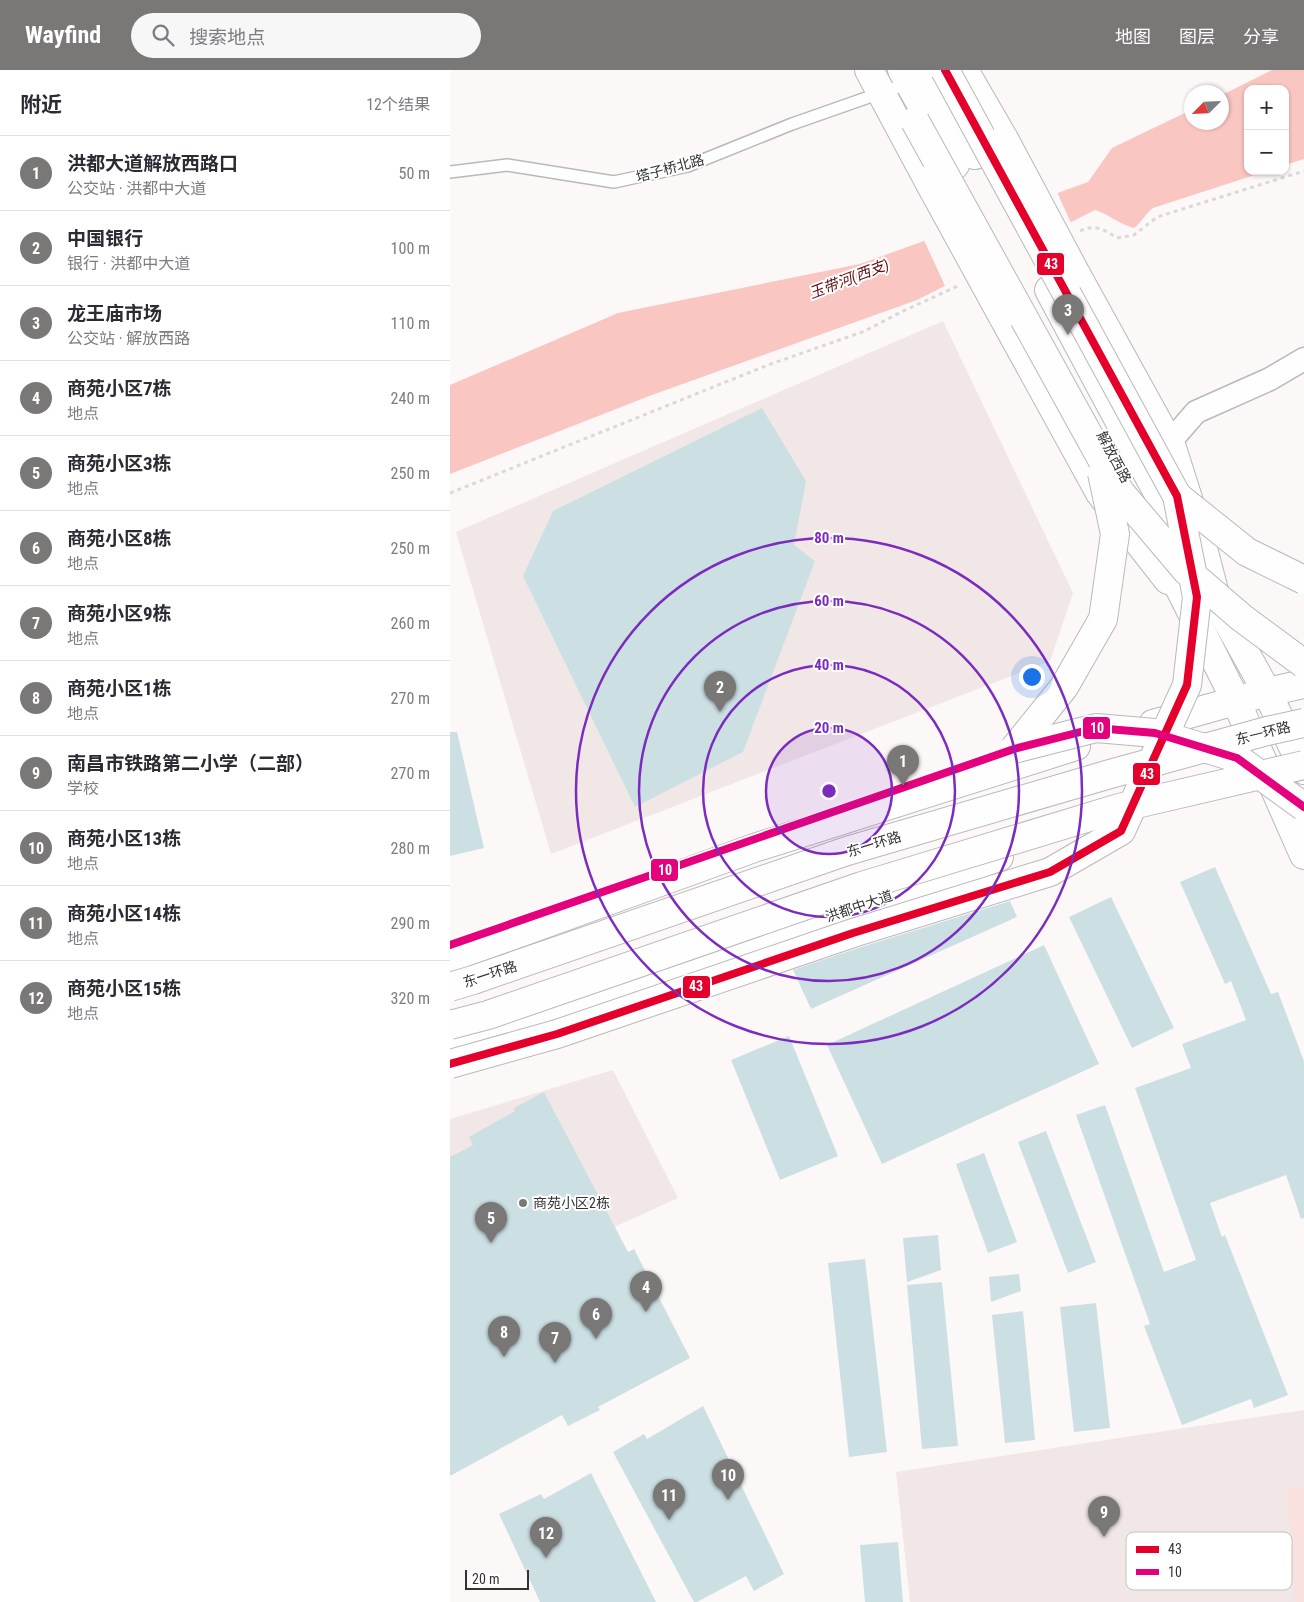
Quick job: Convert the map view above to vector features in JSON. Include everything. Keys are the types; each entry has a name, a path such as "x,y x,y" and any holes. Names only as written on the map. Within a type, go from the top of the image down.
{"main road":[{"path":"450,1064 557,1034 853,933 1050,872 1121,831 1187,685 1197,597 1177,496 945,70"},
{"path":"964,70 1004,139 1169,443 1200,533 1218,606"},
{"path":"897,78 915,121 1120,492 1186,570 1242,618 1304,664"},
{"path":"897,78 928,180 1100,494 1188,606"},
{"name":"解放西路","path":"897,78 965,160 1038,296 1267,692 1304,770"},
{"name":"解放西路","path":"1038,296 1236,701 1304,855"},
{"path":"1014,749 1064,687 1103,619 1115,534 1097,449"},
{"path":"1177,496 1247,552 1304,580"},
{"path":"450,958 754,848 1035,758 1267,692 1304,684"},
{"name":"东一环路","path":"450,987 847,851 1110,774 1267,731 1304,723"},
{"path":"450,946 1014,749 1096,728 1155,732 1237,758 1304,807"},
{"path":"450,1025 488,1015 862,886 1118,808 1304,765"},
{"name":"洪都中大道","path":"450,1047 605,996 994,859 1126,819 1304,778"}],"street":[{"path":"1169,443 1196,412 1270,380 1304,360"}],"lane":[{"name":"塔子桥北路","path":"450,172 507,165 614,182 688,166 792,124 897,78"}],"path":[{"path":"1071,235 1089,227 1102,227 1117,238 1134,235 1157,217 1304,170"},
{"path":"450,493 768,365 865,331 901,312 964,284"}],"shaded area":[{"path":"943,321 1073,593 1050,661 551,854 456,532"},
{"path":"613,1070 678,1198 450,1302 450,1119"},
{"path":"1304,1410 1304,1602 910,1602 896,1472"},
{"path":"1304,1487 1304,1602 1295,1602 1292,1532 1290,1532 1287,1488"}],"water":[{"name":"玉带河(西支)","path":"1272,70 1304,70 1304,159 1289,164 1289,85 1244,85 1244,175 1255,175 1153,208 1134,228 1095,210 917,300 652,395 450,474 450,385 618,313 860,264 1088,182 1112,148 1184,113 1184,130 1229,130 1229,92"}],"pier":[{"path":"1056,190 1072,225 946,288 923,238"}],"building":[{"path":"762,408 806,481 794,545 815,561 743,752 635,807 523,576 553,511"},
{"path":"450,732 457,732 484,848 450,856"},
{"path":"1215,867 1271,994 1278,992 1304,1061 1304,1218 1301,1219 1286,1175 1210,1203 1222,1237 1225,1235 1288,1395 1254,1408 1251,1399 1182,1425 1144,1326 1150,1324 1076,1115 1105,1105 1164,1272 1196,1260 1135,1088 1191,1068 1182,1044 1246,1020 1231,981 1225,984 1180,882"},
{"path":"1111,897 1174,1028 1132,1048 1069,917"},
{"path":"1010,901 1017,917 811,1009 793,970 858,948"},
{"path":"1044,945 1099,1064 882,1164 827,1045"},
{"path":"789,1036 838,1156 780,1180 731,1060"},
{"path":"544,1092 628,1252 634,1249 690,1358 598,1407 600,1410 568,1426 562,1415 450,1476 450,1157 473,1145 469,1137 515,1111 514,1108"},
{"path":"1046,1131 1096,1262 1068,1273 1018,1142"},
{"path":"984,1153 1017,1242 988,1253 956,1164"},
{"path":"938,1235 941,1270 907,1282 903,1238"},
{"path":"865,1259 887,1452 849,1457 828,1263"},
{"path":"1019,1274 1021,1291 991,1302 989,1277"},
{"path":"942,1282 958,1446 922,1449 907,1285"},
{"path":"1096,1303 1110,1428 1074,1432 1060,1307"},
{"path":"1023,1311 1035,1440 1005,1443 992,1315"},
{"path":"703,1406 784,1574 754,1591 746,1576 694,1602 613,1452 644,1434 647,1439"},
{"path":"591,1473 656,1602 540,1602 499,1514 541,1494 544,1499"},
{"path":"898,1542 903,1602 865,1602 860,1545"}],"transit line":[{"name":"43","path":"450,1064 557,1034 853,933 1050,872 1121,831 1187,685 1197,597 1177,496 945,70"},
{"name":"10","path":"450,945 1014,749 1096,728 1155,733 1237,758 1304,807"}],"place":[{"name":"龙王庙市场","path":"1068,335"},
{"name":"中国银行","path":"720,712"},
{"name":"洪都大道解放西路口","path":"903,786"},
{"name":"商苑小区2栋","path":"523,1203"},
{"name":"商苑小区3栋","path":"491,1243"},
{"name":"商苑小区7栋","path":"646,1312"},
{"name":"商苑小区8栋","path":"596,1339"},
{"name":"商苑小区1栋","path":"504,1357"},
{"name":"商苑小区9栋","path":"555,1363"},
{"name":"商苑小区13栋","path":"728,1500"},
{"name":"商苑小区14栋","path":"669,1520"},
{"name":"南昌市铁路第二小学（二部）","path":"1104,1537"},
{"name":"商苑小区15栋","path":"546,1558"}]}
